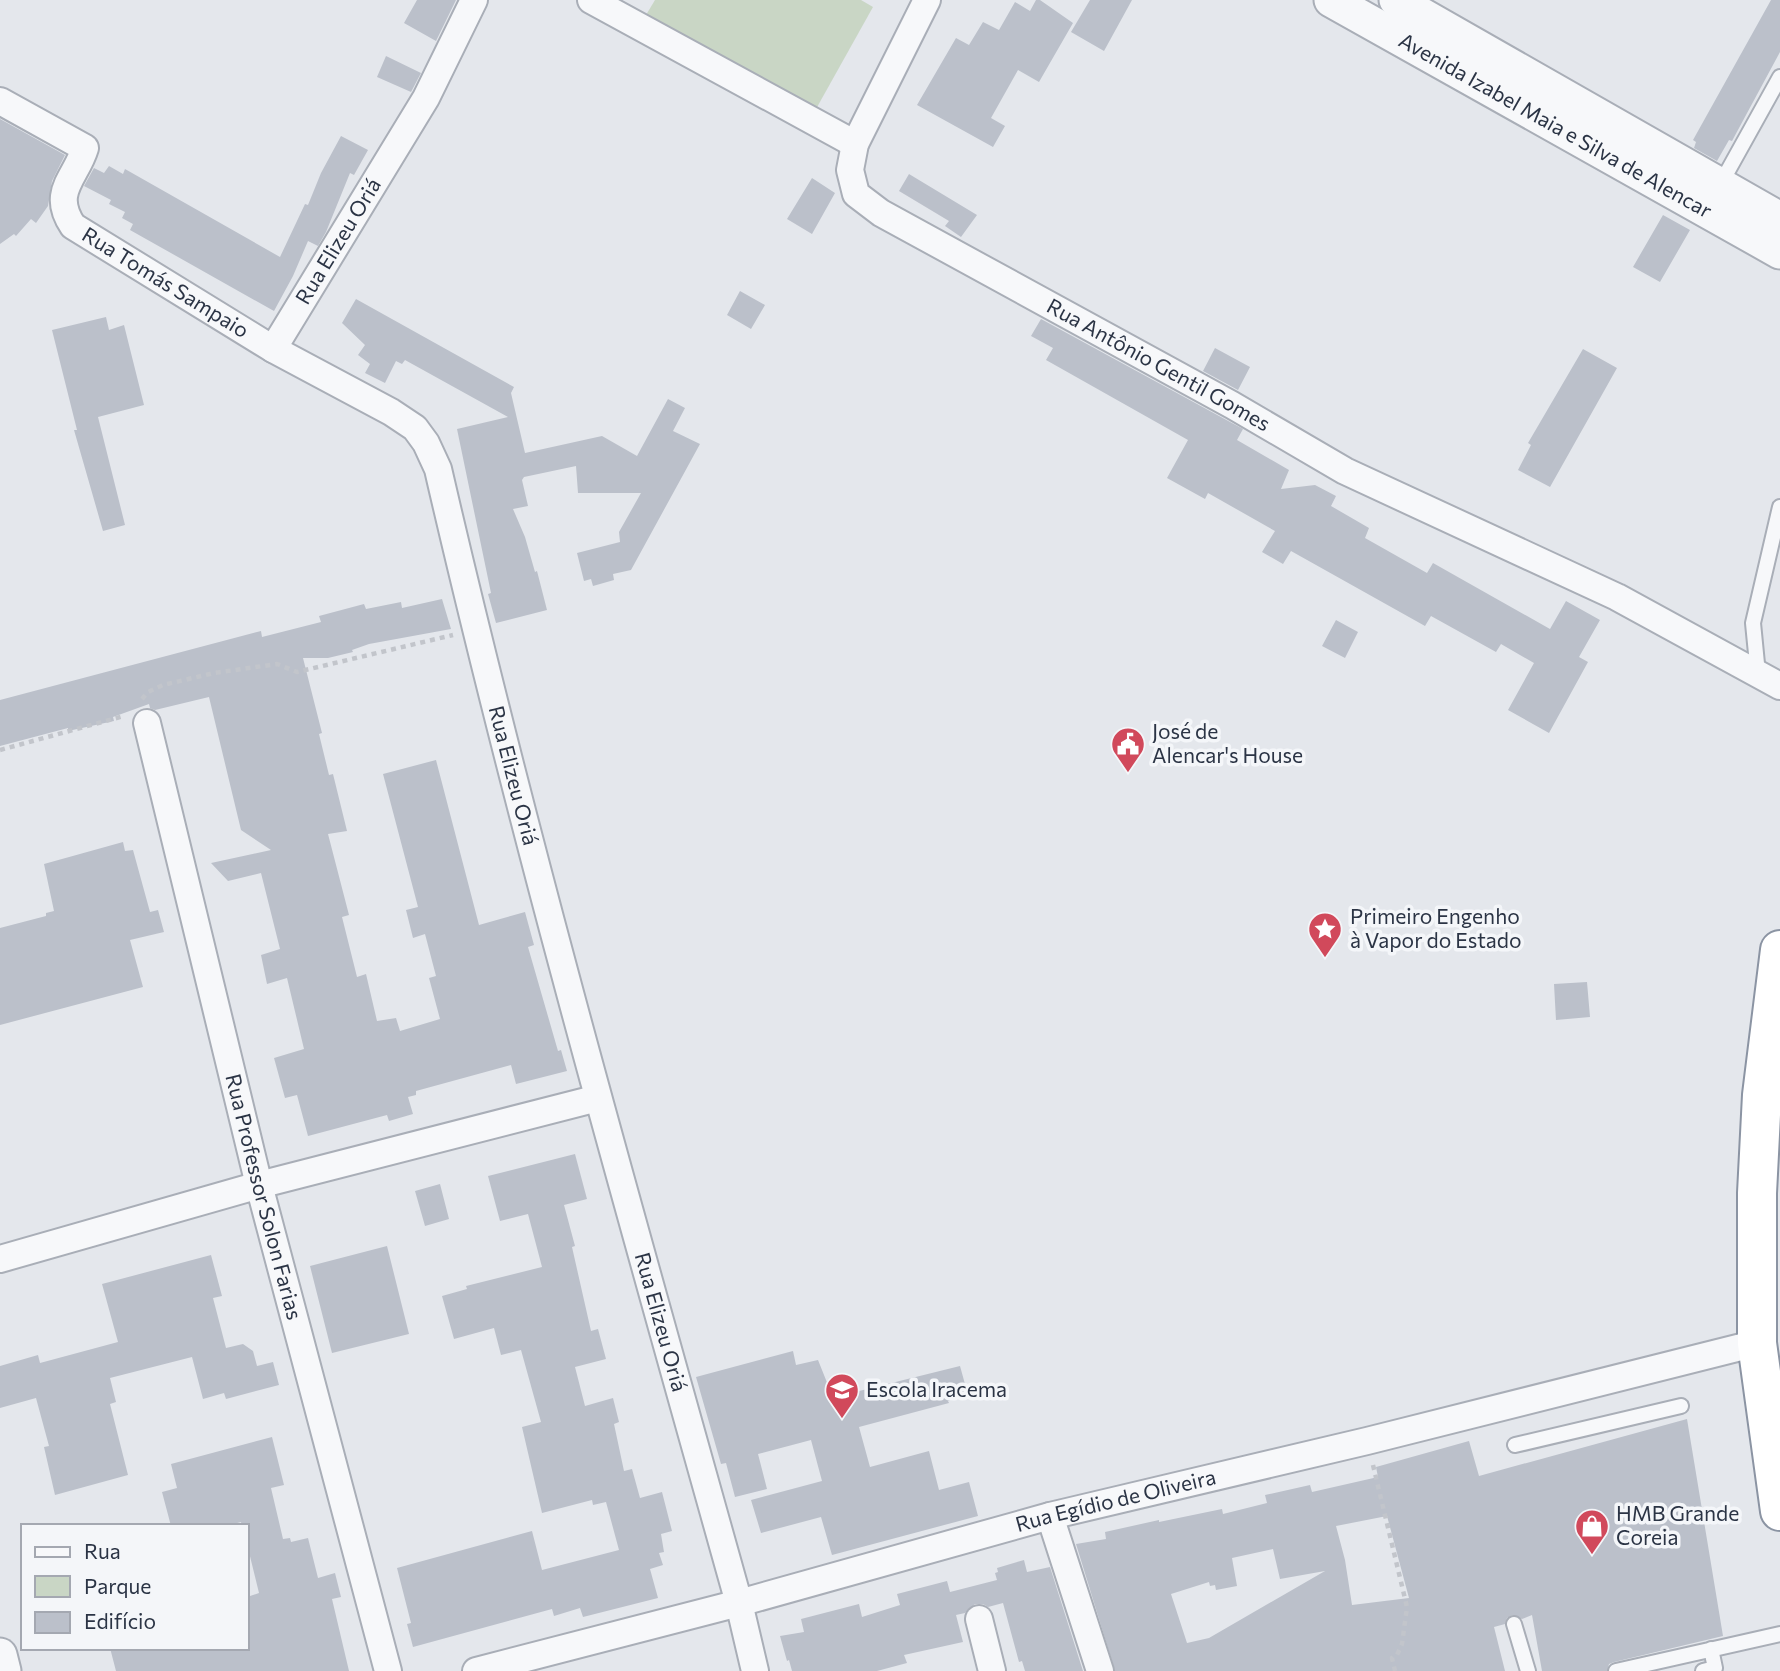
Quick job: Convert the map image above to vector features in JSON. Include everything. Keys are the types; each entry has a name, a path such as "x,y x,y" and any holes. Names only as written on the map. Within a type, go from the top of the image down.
{"highway":[{"path":"1780,950 1762,1095 1756,1193 1756,1343 1780,1511"}],"street":[{"name":"Rua Elizeu Oriá","path":"474,0 426,99 273,349 391,412 415,428 426,443 438,469 476,630 598,1098 739,1603 755,1671"},
{"path":"590,0 855,144 927,0"},
{"name":"Avenida Izabel Maia e Silva de Alencar","path":"1331,0 1780,252"},
{"name":"Avenida Izabel Maia e Silva de Alencar","path":"1396,0 1780,219"},
{"name":"Rua Tomás Sampaio","path":"0,101 85,148 63,193 64,208 73,226 273,349"},
{"name":"Rua Antônio Gentil Gomes","path":"855,144 850,170 856,194 881,213 1232,405 1345,471 1617,597 1769,680"},
{"name":"Rua Professor Solon Farias","path":"141,713 259,1185 388,1671"},
{"path":"0,1259 259,1185 598,1098"},
{"name":"Rua Egídio de Oliveira","path":"476,1671 739,1603 1050,1516 1367,1441 1756,1343"},
{"path":"1050,1516 1100,1671"},
{"path":"979,1619 988,1670"},
{"path":"0,1655 4,1671"}],"lane":[{"path":"1719,186 1780,77"},
{"path":"1769,680 1753,623 1780,507"},
{"path":"1515,1445 1681,1406"},
{"path":"1514,1624 1528,1671"},
{"path":"1616,1671 1780,1634"},
{"path":"1703,1671 1715,1668 1711,1649"}],"path":[{"path":"0,750 141,713 149,692 163,685 214,673 277,664 297,672 476,630"},
{"path":"1367,1441 1407,1607 1402,1644 1397,1655 1392,1658 1395,1671"}],"green space":[{"path":"655,0 861,0 873,7 816,109 646,15"}],"building":[{"path":"417,0 456,0 436,41 404,23"},
{"path":"1036,0 1040,0 1073,23 1039,82 1018,70 991,118 1005,126 993,147 917,105 956,38 969,45 983,22 999,30 1015,2 1030,11"},
{"path":"1090,0 1132,0 1104,51 1071,32"},
{"path":"1771,0 1780,0 1780,52 1732,141 1729,140 1717,161 1694,148 1696,142 1693,140"},
{"path":"386,56 421,73 411,92 377,77"},
{"path":"0,119 65,155 52,181 48,206 36,223 31,219 16,236 14,234 0,244"},
{"path":"341,136 368,150 354,175 350,173 318,246 308,241 274,311 130,230 133,224 122,218 125,212 109,204 111,200 84,186 94,168 104,173 109,166 123,174 125,169 280,257"},
{"path":"909,174 977,215 961,237 945,226 949,221 899,191"},
{"path":"812,178 835,193 812,234 787,219"},
{"path":"1663,215 1690,230 1660,282 1633,267"},
{"path":"740,291 765,305 751,329 727,315"},
{"path":"356,299 514,387 511,393 525,453 602,436 637,456 668,399 685,408 673,431 700,444 631,570 613,574 614,580 593,586 591,579 584,581 577,553 620,542 619,532 641,493 578,493 576,466 524,477 522,480 528,506 513,509 535,572 537,571 547,610 496,623 488,594 491,593 457,429 508,417 405,360 402,364 396,361 385,383 365,373 370,364 358,355 365,345 342,323"},
{"path":"106,317 109,330 124,325 144,405 98,417 125,525 103,531 74,430 77,430 52,330"},
{"path":"1041,319 1243,429 1237,440 1289,470 1281,489 1315,485 1336,496 1331,506 1369,528 1365,538 1427,573 1433,563 1550,629 1566,601 1600,620 1579,657 1588,662 1549,733 1508,710 1534,663 1501,644 1496,652 1431,616 1425,626 1291,551 1283,564 1262,552 1275,531 1208,493 1205,499 1167,478 1188,440 1046,360 1053,348 1031,336"},
{"path":"1215,348 1250,367 1238,390 1203,371"},
{"path":"1583,349 1617,368 1550,487 1518,470 1531,445 1528,443"},
{"path":"442,599 451,629 369,644 352,650 353,652 328,658 303,658 322,733 319,734 329,775 333,774 347,831 328,834 349,915 342,917 357,977 366,974 377,1021 396,1018 400,1031 440,1019 429,978 436,976 425,934 413,938 406,910 418,907 383,774 436,760 479,925 525,912 534,945 528,947 558,1051 561,1050 567,1071 516,1084 511,1065 416,1091 416,1095 408,1097 413,1114 389,1121 387,1115 308,1136 297,1095 285,1098 274,1058 304,1049 287,978 267,984 261,955 280,949 261,873 228,881 211,863 271,850 241,830 209,697 155,710 150,708 149,704 113,717 114,721 68,731 68,728 0,746 0,700 261,631 262,637 321,622 319,616 364,604 366,609 401,602 402,608"},
{"path":"1336,620 1358,632 1345,658 1322,646"},
{"path":"123,842 125,851 133,850 150,912 158,910 164,932 130,940 143,987 0,1025 0,928 46,916 46,913 54,911 44,864"},
{"path":"1587,982 1590,1017 1556,1020 1554,984"},
{"path":"575,1154 587,1199 564,1205 575,1246 572,1247 591,1331 598,1329 606,1359 575,1367 585,1406 613,1398 619,1422 614,1424 624,1471 632,1469 640,1498 662,1492 672,1531 661,1534 664,1552 659,1553 663,1565 650,1569 658,1598 583,1617 580,1608 554,1616 552,1609 413,1647 407,1624 411,1623 397,1568 532,1531 542,1570 619,1550 606,1502 593,1505 592,1500 542,1513 522,1427 541,1422 521,1350 501,1355 494,1328 454,1339 442,1296 467,1289 466,1286 542,1267 528,1214 500,1221 488,1176"},
{"path":"440,1184 449,1219 425,1226 415,1191"},
{"path":"387,1246 409,1334 332,1353 310,1266"},
{"path":"211,1255 222,1296 213,1298 226,1348 243,1344 253,1351 257,1366 273,1362 279,1385 226,1399 224,1393 203,1399 192,1357 110,1378 116,1402 110,1404 128,1475 55,1495 44,1447 49,1446 36,1398 0,1408 0,1366 38,1355 40,1363 118,1342 102,1284"},
{"path":"793,1351 796,1365 818,1360 828,1385 835,1383 839,1396 960,1366 968,1395 948,1401 949,1403 859,1427 870,1467 929,1451 939,1490 969,1482 978,1516 832,1555 821,1517 761,1533 751,1500 822,1481 811,1440 758,1454 767,1489 735,1497 726,1463 721,1464 696,1377"},
{"path":"1687,1419 1723,1636 1614,1662 1609,1664 1607,1671 1542,1671 1532,1615 1522,1619 1512,1615 1507,1618 1505,1624 1494,1627 1505,1671 1115,1671 1076,1544 1106,1539 1105,1532 1159,1520 1222,1509 1223,1514 1267,1503 1265,1495 1310,1485 1312,1492 1378,1477 1376,1467 1469,1441 1479,1476","holes":["1387,1516 1409,1598 1352,1605 1336,1526","1273,1549 1280,1579 1325,1571 1209,1638 1187,1643 1171,1594 1209,1582 1210,1586 1215,1585 1216,1590 1237,1586 1232,1558"]},
{"path":"272,1437 284,1485 271,1488 283,1539 290,1538 291,1542 308,1538 318,1578 335,1573 341,1597 332,1599 349,1671 116,1671 111,1650 248,1650 248,1597 259,1593 248,1548 248,1524 170,1524 162,1492 177,1488 171,1464"},
{"path":"1024,1560 1027,1572 1050,1567 1083,1671 1025,1671 1022,1661 1019,1662 1003,1603 988,1607 975,1604 965,1613 956,1615 963,1642 904,1655 907,1663 877,1671 792,1671 789,1660 787,1661 780,1636 804,1632 801,1619 859,1604 862,1617 900,1605 897,1594 947,1581 950,1592 997,1580 997,1568"}],"place":[{"name":"José de Alencar's House","path":"1128,774"},
{"name":"Primeiro Engenho à Vapor do Estado","path":"1325,959"},
{"name":"Escola Iracema","path":"842,1420"},
{"name":"HMB Grande Coreia","path":"1592,1556"}]}
